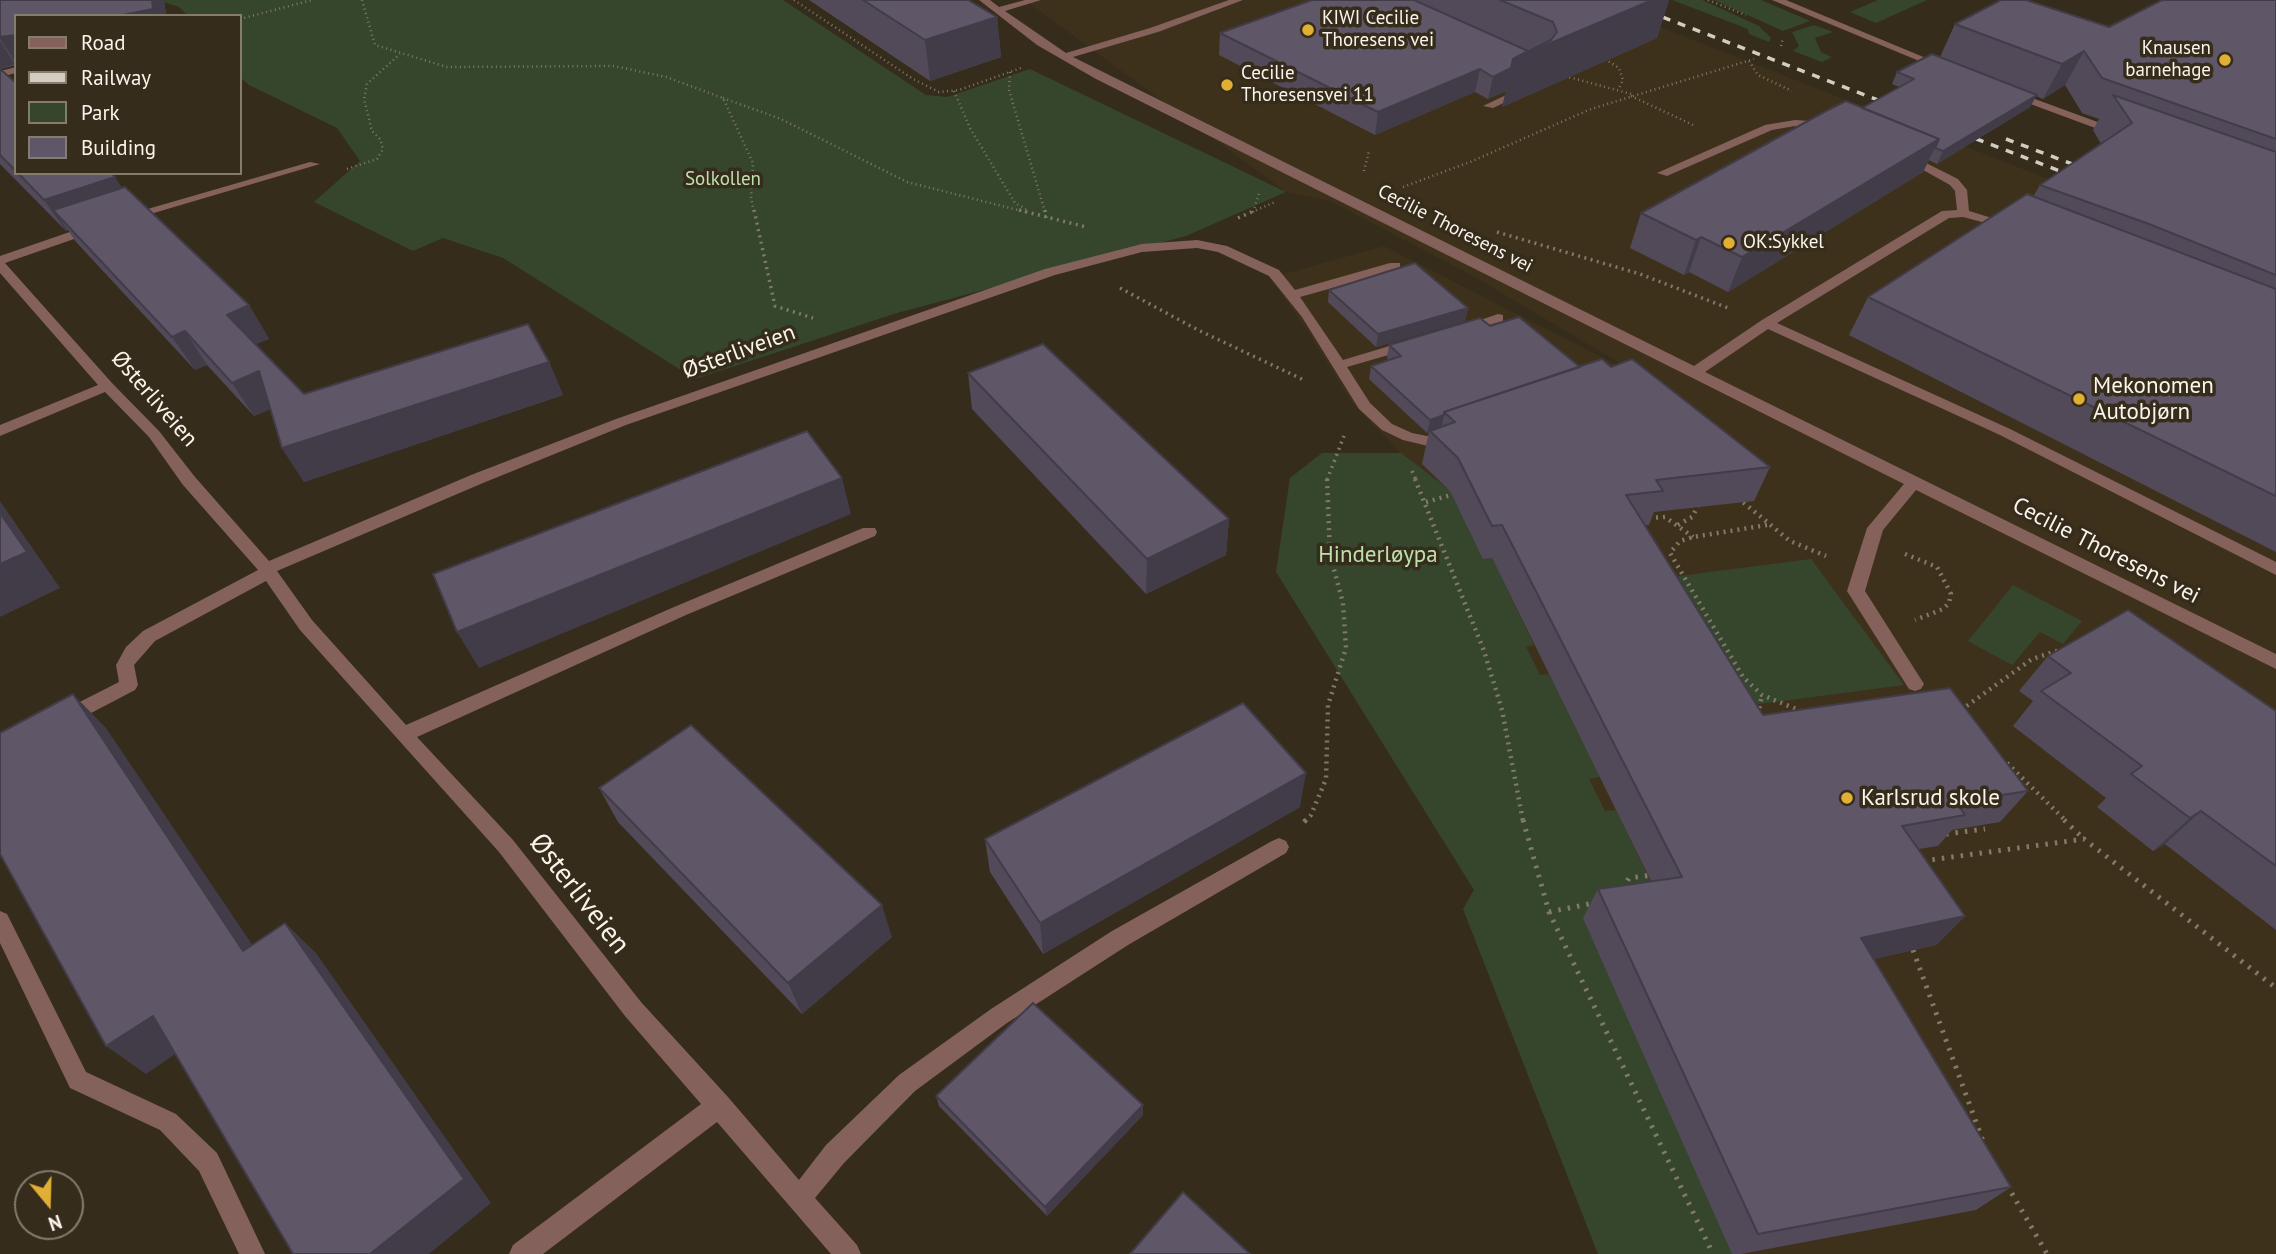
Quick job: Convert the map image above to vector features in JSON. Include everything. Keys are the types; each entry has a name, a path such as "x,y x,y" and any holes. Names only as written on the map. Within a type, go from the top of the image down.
{"street":[{"name":"Cecilie Thoresens vei","path":"984,0 1063,57 2275,660"},
{"path":"998,10 1036,0"},
{"path":"1063,57 1238,0"},
{"path":"1777,0 1959,73"},
{"path":"1489,106 1534,84 1538,80 1537,73"},
{"path":"2007,92 2133,138"},
{"path":"1662,173 1769,127 1820,123 1841,130"},
{"path":"1892,151 1954,182 1961,190 1964,213"},
{"path":"0,260 186,198 314,164"},
{"path":"1695,372 1767,323 1947,214 1964,213 2031,234"},
{"name":"Østerliveien","path":"268,571 597,431 1001,289 1142,248 1197,244 1222,249 1259,264 1274,274 1308,315 1364,406 1387,427 1408,437"},
{"name":"Østerliveien","path":"0,265 107,386 154,433 190,481 268,571 306,625 506,846 633,1009 801,1197 848,1254"},
{"path":"1292,295 1395,266"},
{"path":"1337,366 1498,318"},
{"path":"1767,323 2005,432 2276,569"},
{"path":"0,431 107,386"},
{"path":"1408,437 1428,441 1465,428"},
{"path":"1915,481 1875,528 1856,591 1915,684"},
{"path":"403,735 680,611 869,532"},
{"path":"47,727 129,685 125,665 132,652 149,636 268,571"},
{"path":"801,1197 835,1154 906,1083 999,1016 1121,938 1279,847"},
{"path":"0,921 78,1080 168,1122 208,1162 252,1254"},
{"path":"522,1254 720,1105"}],"path":[{"path":"242,18 312,0"},
{"path":"362,0 375,45 447,67 614,66 666,77 781,118 906,181 1092,228"},
{"path":"794,0 924,86 939,92 954,91 1022,68"},
{"path":"829,23 840,20"},
{"path":"314,164 341,171 377,159 383,149 380,138 372,131 364,99 367,85 401,53"},
{"path":"1596,55 1619,68 1623,80 1618,90"},
{"path":"1395,190 1632,95 1754,59"},
{"path":"1010,72 1009,90 1023,144 1042,196 1046,218"},
{"path":"1537,73 1577,79 1632,95 1730,144"},
{"path":"954,91 970,128 1016,203 1033,214"},
{"path":"723,98 753,163 751,198 775,306 867,334"},
{"path":"1197,244 1210,231 1285,198"},
{"path":"1493,231 1640,274 1767,323"},
{"path":"1113,284 1198,330 1345,401 1364,406 1353,418 1327,474 1330,555 1343,603 1346,648 1328,705 1325,779 1311,815 1279,847"},
{"path":"1408,437 1411,469 1484,651 1498,698 1526,838 1549,912 1713,1254"},
{"path":"1426,502 1469,491"},
{"path":"1731,491 1767,525 1790,541 1830,558 1864,564"},
{"path":"1678,525 1692,517 1701,495"},
{"path":"1646,519 1665,517 1693,537"},
{"path":"1767,525 1693,537 1680,541 1670,553 1743,677 1762,695 1808,712"},
{"path":"1900,552 1937,567 1948,582 1951,594 1949,603 1943,609 1921,617 1906,627"},
{"path":"1661,563 1674,561"},
{"path":"1915,684 1954,715 2032,659 2064,649"},
{"path":"1757,722 1762,695"},
{"path":"1750,712 1759,710"},
{"path":"1998,753 2084,839 2214,936 2276,988"},
{"path":"1931,836 1985,828"},
{"path":"1913,863 2084,839"},
{"path":"1618,899 1629,878 1661,874"},
{"path":"1549,912 1606,901"},
{"path":"1913,950 1987,1152"},
{"path":"2000,1174 2047,1254"}],"shaded area":[{"path":"1025,0 1591,0 2276,268 2276,1254 1598,1254 1463,909 1474,890 1276,572 1290,478 1322,453 1401,453 1352,403 1306,328 1270,278 1384,246 1660,387 1475,277 1330,201 1286,192"}],"green space":[{"name":"Solkollen","path":"158,0 783,0 926,95 947,97 1030,69 1286,192 1186,236 897,313 695,379 503,258 443,238 413,251 314,202 360,161 337,128 249,85 242,79 242,14 186,14 179,7"},
{"path":"1672,0 1702,0 1759,26 1771,38 1769,42 1749,34 1748,29"},
{"path":"1714,0 1761,0 1810,21 1783,31"},
{"path":"1878,0 1927,0 1876,23 1850,12"},
{"path":"1814,25 1833,32 1815,38 1821,52 1832,57 1822,62 1793,51 1799,46 1792,32"},
{"name":"Hinderløypa","path":"1322,453 1401,453 1451,491 1492,558 1534,645 1526,647 1540,675 1549,674 1600,777 1589,779 1605,811 1616,810 1663,907 1732,1254 1598,1254 1463,909 1474,890 1276,572 1290,478"},
{"path":"1811,559 1904,685 1737,707 1656,579"},
{"path":"2013,585 2082,621 2063,644 2040,632 2012,665 1968,641"}],"building":[{"path":"0,0 152,0 153,9 128,14 14,14 14,35 0,37"},
{"path":"863,0 968,0 997,17 925,40"},
{"path":"1312,0 1414,0 1528,51 1513,59 1511,68 1493,77 1480,69 1378,112 1220,33"},
{"path":"1500,0 1652,0 1513,59 1551,40 1557,32 1553,22"},
{"path":"2001,0 2026,0 2109,27 2162,0 2276,0 2276,139 2102,78 2084,51 2062,64 1955,24"},
{"path":"1932,54 2037,95 1943,151 1935,148 1939,139 1862,108 1914,79 1897,72"},
{"path":"0,69 14,81 14,169 0,155"},
{"path":"2113,95 2276,152 2276,275 2149,224 2040,185 2132,123"},
{"path":"1846,101 1939,139 1742,257 1701,237 1696,240 1641,213 1826,111"},
{"path":"20,175 115,177 44,200"},
{"path":"125,187 249,305 227,315 304,394 528,324 549,362 282,448 259,371 232,383 185,331 172,337 53,210"},
{"path":"2027,194 2276,289 2276,496 1868,297"},
{"path":"1415,263 1468,308 1378,334 1329,290"},
{"path":"1519,317 1580,367 1444,412 1444,415 1430,420 1371,366 1401,356 1389,345 1480,318 1490,326"},
{"path":"1043,344 1229,519 1147,559 968,373"},
{"path":"1602,359 1611,367 1632,359 1770,467 1656,480 1663,491 1626,495 1763,715 1950,688 2028,791 1956,802 1965,815 1902,826 1965,916 1861,938 2011,1187 1758,1234 1598,889 1682,877 1502,525 1492,526 1458,458 1430,431 1455,422 1444,412"},
{"path":"807,431 842,478 457,632 433,574"},
{"path":"0,513 27,552 0,564"},
{"path":"2128,610 2276,711 2276,866 2201,811 2190,818 2131,774 2142,766 2041,691 2071,673 2048,656"},
{"path":"73,694 243,951 285,923 464,1179 370,1254 293,1254 153,1016 106,1046 0,854 0,733"},
{"path":"1243,703 1306,773 1040,923 985,839"},
{"path":"691,725 882,905 788,983 599,788"},
{"path":"1033,1003 1143,1105 1045,1207 936,1096"},
{"path":"1183,1192 1250,1254 1130,1254"}],"railway":[{"path":"1618,0 1896,107"},
{"path":"1961,133 2078,178"},
{"path":"2006,139 2088,170"}],"place":[{"name":"KIWI Cecilie Thoresens vei","path":"1308,30"},
{"name":"Knausen barnehage","path":"2225,60"},
{"name":"Cecilie Thoresensvei 11","path":"1227,85"},
{"name":"OK:Sykkel","path":"1729,243"},
{"name":"Mekonomen Autobjørn","path":"2079,399"},
{"name":"Karlsrud skole","path":"1847,798"}]}
